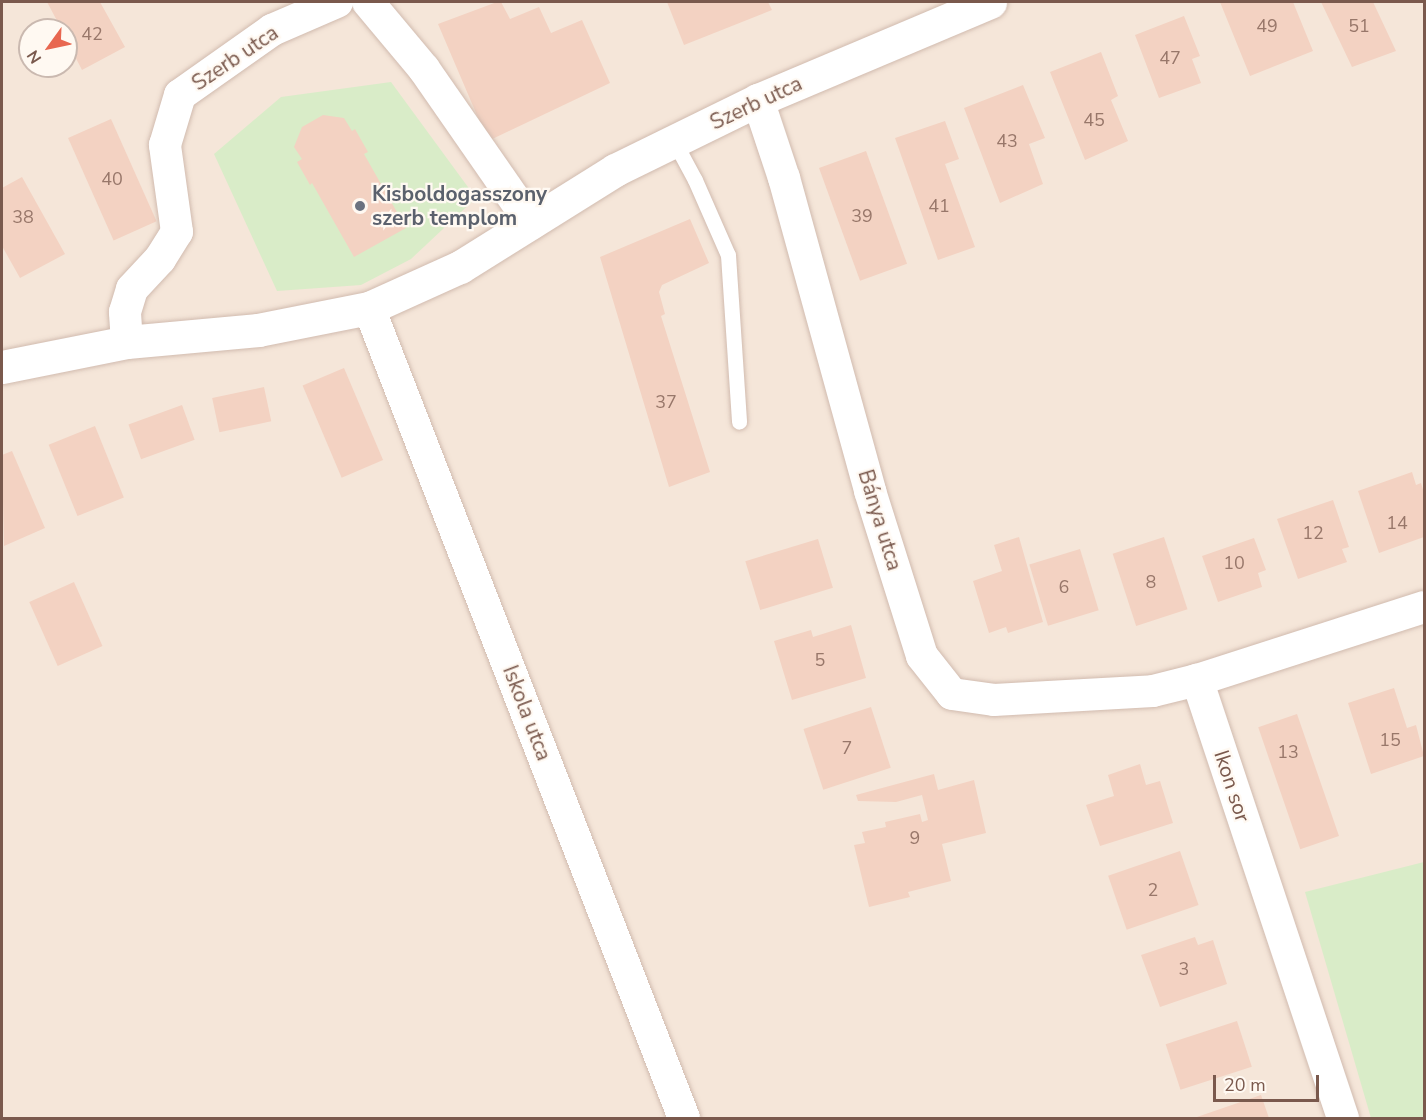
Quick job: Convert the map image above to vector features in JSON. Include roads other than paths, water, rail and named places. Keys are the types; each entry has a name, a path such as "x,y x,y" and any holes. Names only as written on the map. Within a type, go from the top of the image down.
{"main road":[{"name":"Szerb utca","path":"2,367 127,342 258,330 369,308 460,267 615,170 758,100 990,2"}],"street":[{"name":"Szerb utca","path":"127,342 125,312 132,289 160,259 177,232 165,145 180,95 272,30 337,2"},
{"path":"368,2 424,69 531,224"},
{"name":"Bánya utca","path":"758,100 784,178 870,490 922,656 952,694 994,700 1153,691 1197,680"},
{"name":"Iskola utca","path":"369,308 684,1119"},
{"path":"1197,680 1425,607"},
{"name":"Ikon sor","path":"1197,680 1343,1119"}],"lane":[{"path":"674,141 695,180 728,255 739,422"}],"place":[{"name":"Kisboldogasszony szerb templom","path":"360,206"}]}
